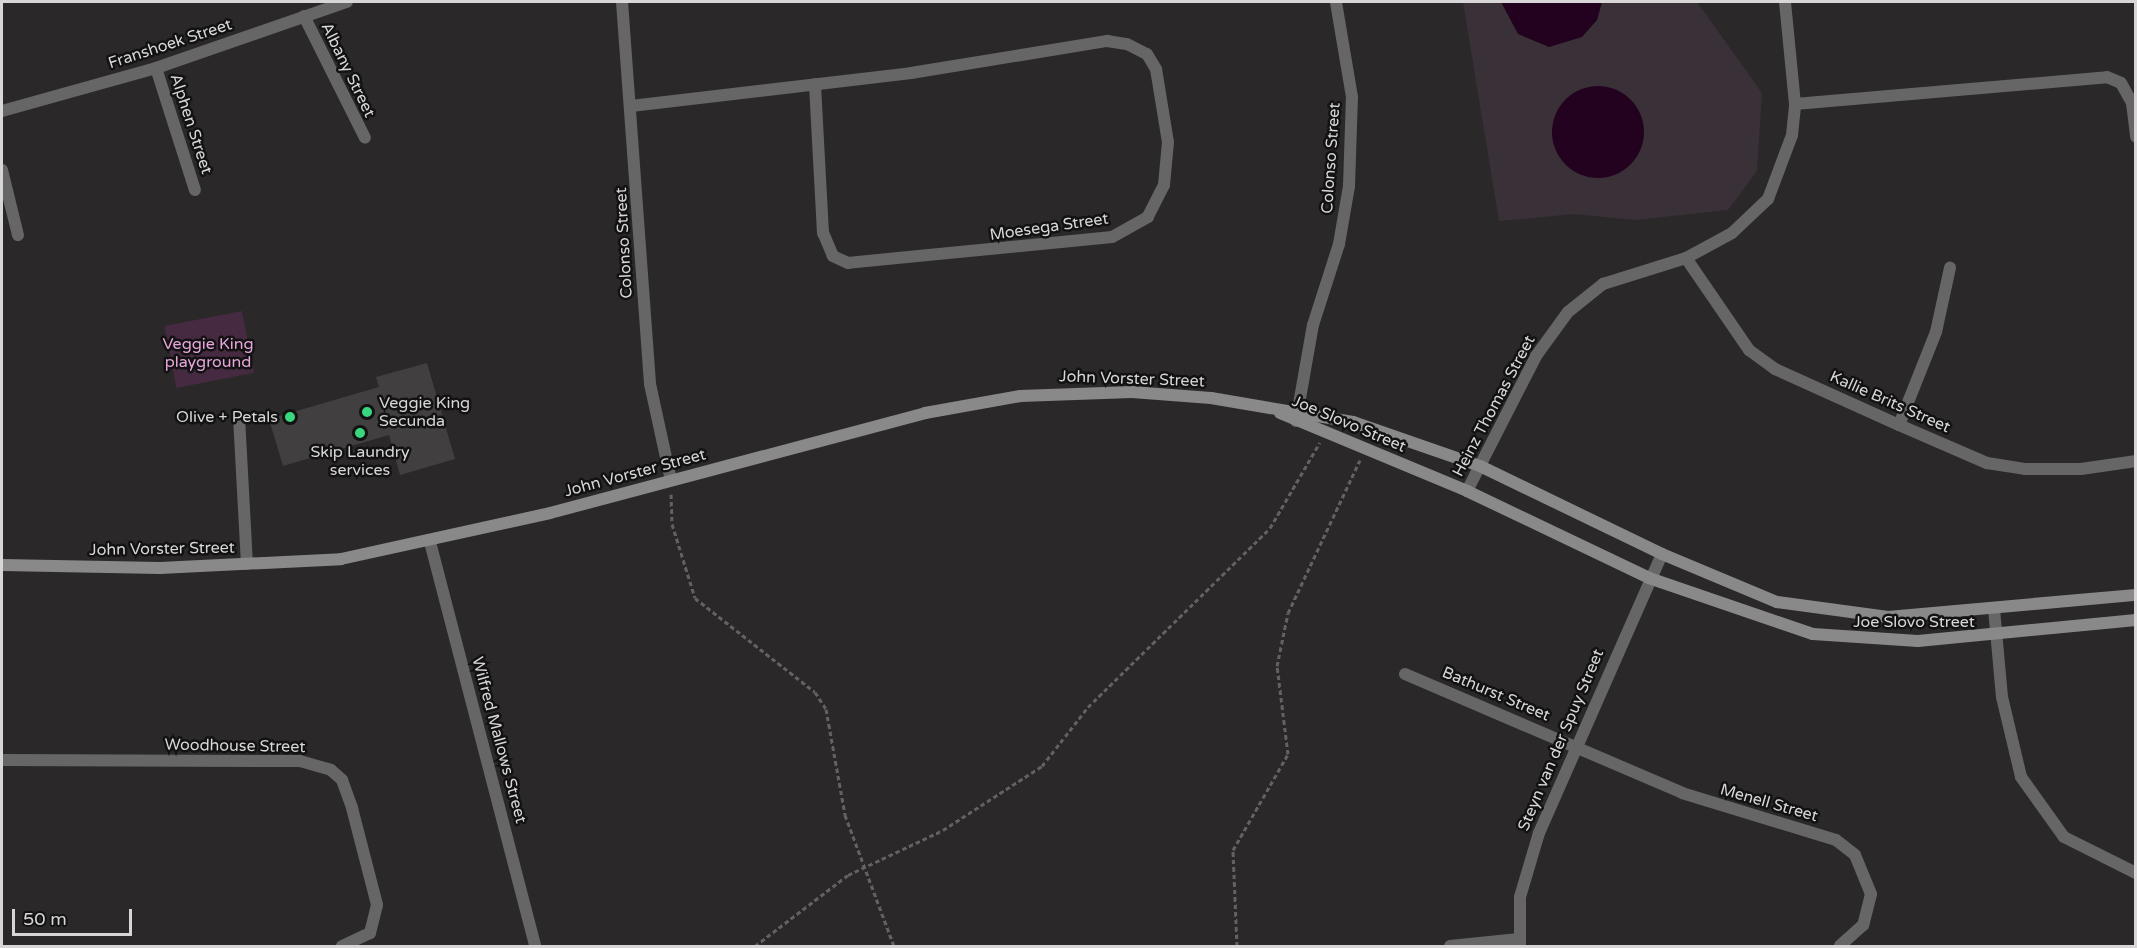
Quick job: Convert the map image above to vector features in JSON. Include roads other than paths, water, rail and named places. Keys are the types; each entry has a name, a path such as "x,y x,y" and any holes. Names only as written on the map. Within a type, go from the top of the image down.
{"street":[{"name":"Franshoek Street","path":"2,111 156,68 347,2"},
{"name":"Colonso Street","path":"622,2 650,384 671,480"},
{"name":"Colonso Street","path":"1298,416 1313,325 1339,244 1349,186 1352,97 1336,2"},
{"name":"Heinz Thomas Street","path":"1467,491 1536,356 1568,312 1603,284 1686,258 1732,233 1768,199 1792,135 1795,104 1785,2"},
{"name":"Albany Street","path":"304,16 364,138"},
{"name":"Moesega Street","path":"631,106 815,84 1107,41 1127,44 1147,54 1156,69 1168,142 1164,185 1148,217 1112,237 848,263 833,256 823,233 815,84"},
{"name":"Alphen Street","path":"156,68 195,190"},
{"path":"1795,104 2107,77 2121,83 2132,103 2136,137"},
{"path":"2,170 18,235"},
{"name":"Kallie Brits Street","path":"1686,258 1749,350 1775,369 1899,425 1987,463 2025,469 2081,469 2136,461"},
{"path":"1899,425 1939,324 1950,268"},
{"name":"John Vorster Street","path":"2,565 247,564 331,560 430,542 925,413 1020,396 1132,392 1273,409"},
{"name":"Joe Slovo Street","path":"1273,409 1298,416 1353,422 1480,466 1662,554 1777,602 1842,614 1888,617 2136,596"},
{"name":"Joe Slovo Street","path":"1298,416 1324,435 1467,491 1649,578 1813,634 1863,641 1995,637 2136,620"},
{"path":"239,417 247,564"},
{"name":"Wilfred Mallows Street","path":"430,542 535,946"},
{"name":"Steyn van der Spuy Street","path":"1520,943 1527,867 1574,744 1662,554"},
{"path":"1994,609 1995,637 2007,727 2021,777 2064,837 2136,873"},
{"name":"Bathurst Street","path":"1405,674 1574,744"},
{"name":"Menell Street","path":"1574,744 1682,793 1836,840 1855,855 1871,894 1863,925 1839,946"},
{"name":"Woodhouse Street","path":"2,760 300,761 331,770 342,780 352,808 377,905 370,933 342,946"},
{"path":"1450,946 1520,943"}],"place":[{"name":"Veggie King Secunda","path":"367,412"},
{"name":"Olive + Petals","path":"290,417"},
{"name":"Skip Laundry services","path":"360,433"}],"park label":[{"name":"Veggie King playground","path":"208,353"}]}
